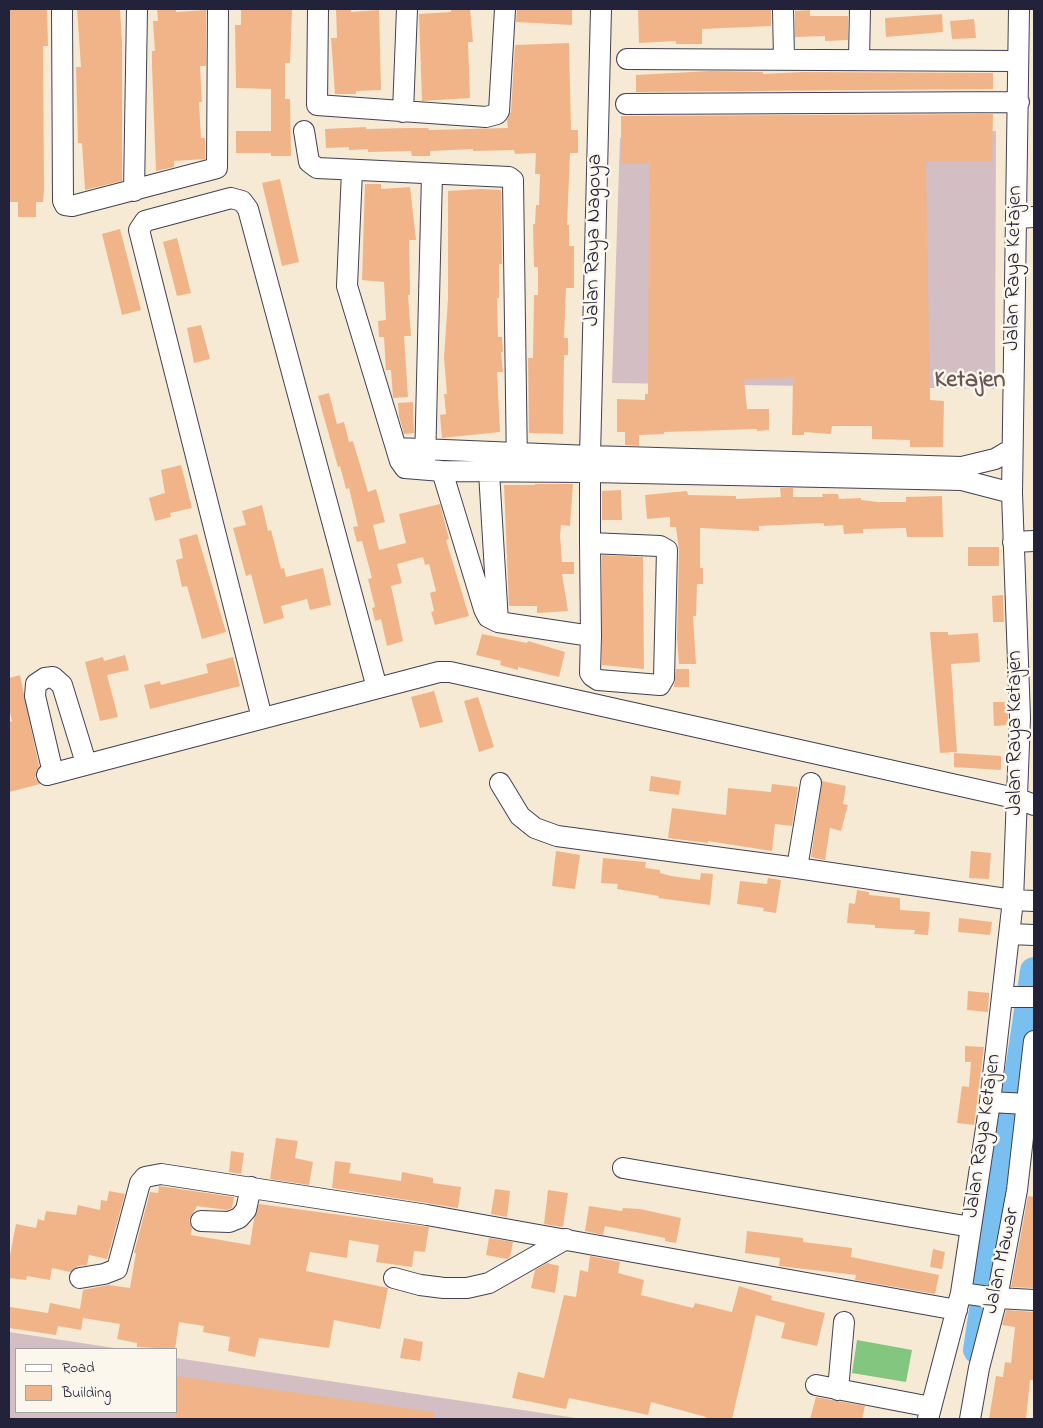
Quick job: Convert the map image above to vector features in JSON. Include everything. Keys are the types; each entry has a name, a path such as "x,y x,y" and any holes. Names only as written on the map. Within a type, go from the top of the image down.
{"street":[{"path":"62,9 64,203 68,206 81,206 214,171 217,168 218,9"},
{"path":"134,191 137,9"},
{"path":"318,9 317,105 486,117 497,114 505,9"},
{"path":"403,112 408,9"},
{"name":"Jalan Raya Nagoya","path":"590,543 660,546 666,550 662,683 655,686 594,678 589,668 591,636 590,543 591,464 601,9"},
{"path":"783,9 784,60"},
{"path":"859,60 860,9"},
{"name":"Jalan Raya Ketajen","path":"930,1413 975,1299 971,1227 1010,1103 1021,997 1028,802 1028,717 1022,541 1012,493 1012,449 1025,218 1024,92 1018,61 1019,9"},
{"path":"627,58 1018,61"},
{"path":"626,104 1024,92"},
{"path":"304,131 307,155 312,166 320,169 509,177 513,180 517,463"},
{"path":"352,171 347,286 396,448 431,464 489,472 517,463"},
{"path":"432,174 431,464 488,617 498,622 591,636"},
{"path":"262,718 139,230 145,221 222,200 236,198 244,202 248,209 377,688"},
{"path":"962,474 1012,449"},
{"path":"431,464 591,464 962,474 1012,493"},
{"path":"489,472 498,622"},
{"path":"86,763 62,685 53,677 45,678 36,684 34,696 50,774 86,763 439,672 450,672 1028,802"},
{"path":"500,783 520,816 531,826 550,834 1025,901"},
{"path":"797,868 811,783"},
{"name":"Jalan Mawar","path":"970,1419 979,1368 975,1299 1026,1191 1010,1103 1034,1041"},
{"path":"623,1168 971,1227"},
{"path":"80,1278 104,1274 117,1269 137,1191 145,1176 170,1174 566,1239 975,1299 1034,1300"},
{"path":"201,1220 229,1222 240,1218 246,1210 251,1187"},
{"path":"394,1278 420,1286 467,1288 489,1283 566,1239"},
{"path":"838,1390 844,1322"},
{"path":"816,1385 930,1413"}],"shaded area":[{"path":"996,131 995,389 612,383 620,138"},
{"path":"9,1332 114,1348 15,1348 15,1413 178,1413 178,1358 582,1419 9,1419"}],"green space":[{"path":"857,1340 912,1350 906,1382 852,1373"}],"building":[{"path":"9,9 47,9 48,46 43,46 44,190 43,202 36,202 36,217 18,217 18,202 9,202"},
{"path":"77,9 120,9 122,43 122,181 85,190 82,143 78,143 76,67 81,67"},
{"path":"157,9 176,9 176,12 206,10 206,66 200,66 202,102 199,102 201,138 205,138 205,159 174,161 174,167 156,171 152,51 155,51 153,21 158,21"},
{"path":"241,9 292,9 290,63 285,63 285,99 290,99 291,156 271,156 271,153 236,153 236,131 271,131 271,89 236,88 235,25 241,25"},
{"path":"336,9 351,9 351,12 379,10 381,90 356,91 356,94 335,94 331,38 337,38"},
{"path":"451,9 470,9 473,42 468,42 470,98 422,101 419,14 451,12"},
{"path":"517,9 572,10 572,25 516,22"},
{"path":"638,9 771,9 771,26 702,29 702,44 676,44 676,41 639,43"},
{"path":"810,10 810,16 848,16 848,40 825,41 825,36 795,37 795,11"},
{"path":"942,14 943,32 886,37 885,18"},
{"path":"974,19 976,38 952,39 950,21"},
{"path":"569,43 571,130 578,130 578,153 570,153 567,225 569,225 569,246 574,246 574,288 566,288 564,338 568,338 568,355 564,355 563,434 529,433 528,358 533,358 534,295 538,295 538,267 534,267 533,224 535,224 536,205 539,205 540,174 535,174 536,153 515,154 514,150 473,151 473,149 430,151 430,156 412,156 411,151 368,152 368,149 349,150 349,147 326,148 325,129 366,127 366,129 428,128 429,130 508,128 507,120 511,112 515,45"},
{"path":"710,71 763,72 763,74 803,72 993,73 993,89 636,92 636,75"},
{"path":"993,114 992,162 926,162 930,400 944,401 943,447 910,447 910,440 872,439 872,426 832,426 831,434 804,432 804,435 792,435 793,378 744,379 747,409 769,409 769,430 664,432 664,434 639,435 639,446 625,445 625,432 617,432 617,399 645,400 645,394 648,394 649,164 621,164 621,116"},
{"path":"280,179 299,262 282,266 262,183"},
{"path":"365,184 381,184 381,189 410,187 416,240 409,240 410,295 408,295 411,336 404,336 408,397 393,398 391,370 386,370 384,337 379,337 378,321 386,320 384,282 362,280"},
{"path":"501,190 502,264 499,264 499,298 497,298 498,337 502,337 503,352 501,352 503,372 497,372 500,432 442,438 440,415 446,414 444,394 447,394 444,358 448,299 448,191"},
{"path":"120,229 141,310 122,315 102,234"},
{"path":"177,238 191,293 177,296 163,242"},
{"path":"201,325 210,359 194,363 187,328"},
{"path":"329,393 337,424 344,422 349,442 353,441 368,492 376,489 385,522 373,525 379,550 406,543 399,514 440,504 449,539 446,540 469,616 435,625 431,612 434,611 430,593 436,591 429,564 425,565 423,557 397,564 402,583 391,586 403,641 387,646 381,619 375,621 372,608 375,607 368,579 372,578 362,541 357,542 353,527 358,526 349,488 346,489 340,466 338,467 318,396"},
{"path":"413,402 414,433 404,434 398,403"},
{"path":"181,465 192,508 170,513 171,517 155,521 149,498 165,493 161,470"},
{"path":"573,484 570,526 561,525 560,536 562,562 574,562 574,574 562,574 568,611 537,613 537,606 509,606 504,485"},
{"path":"780,488 793,488 793,497 823,497 822,494 838,494 839,499 861,498 861,500 878,502 906,502 906,497 942,496 943,537 907,537 906,528 863,529 863,533 844,534 843,525 824,526 824,523 759,526 759,531 700,528 700,568 703,568 703,584 697,584 696,616 693,616 696,664 679,664 677,639 679,550 676,527 670,527 670,517 647,519 645,495 687,491 688,495 736,496 736,499 781,497"},
{"path":"621,490 622,520 602,520 602,491"},
{"path":"262,505 268,531 271,530 281,569 284,568 286,577 323,568 331,605 310,610 307,599 281,606 284,618 264,624 251,574 246,576 233,528 246,525 242,511"},
{"path":"197,534 226,632 202,639 187,586 182,587 176,560 183,558 179,539"},
{"path":"968,547 999,547 999,566 968,566"},
{"path":"602,555 643,557 644,669 602,665"},
{"path":"1003,595 1004,622 993,622 992,596"},
{"path":"930,632 948,632 948,635 978,633 980,662 951,664 957,752 940,753"},
{"path":"482,634 527,643 528,641 565,652 559,677 518,667 518,670 500,665 501,661 476,655"},
{"path":"125,655 129,670 107,675 118,717 100,721 85,662 103,657 104,661"},
{"path":"233,657 240,686 150,709 144,685 160,681 161,685 208,673 206,664"},
{"path":"676,669 689,669 689,687 674,687"},
{"path":"20,675 39,766 35,778 40,784 9,792 9,722 12,721 9,708 9,678"},
{"path":"434,691 443,722 420,728 411,697"},
{"path":"478,697 494,747 479,752 464,701"},
{"path":"993,702 1008,702 1008,725 994,726"},
{"path":"954,753 1001,756 1001,770 954,767"},
{"path":"651,776 681,781 679,795 649,791"},
{"path":"822,781 846,786 843,804 848,805 841,831 830,828 825,860 811,857"},
{"path":"772,784 798,787 792,826 775,824 772,851 708,841 708,843 668,838 672,808 726,815 728,788 771,792"},
{"path":"556,851 580,855 575,889 552,886"},
{"path":"971,851 991,853 989,879 969,878"},
{"path":"603,858 646,862 645,868 660,870 660,873 671,876 700,880 701,873 713,874 710,905 658,898 659,896 617,889 618,884 601,883"},
{"path":"768,878 781,880 776,913 763,911 764,908 737,904 740,881 767,884"},
{"path":"857,890 869,892 869,895 900,898 900,910 930,912 928,935 914,934 915,930 875,928 875,925 847,923 849,903 855,904"},
{"path":"959,918 992,922 990,935 958,932"},
{"path":"968,991 989,993 988,1012 967,1010"},
{"path":"965,1046 984,1047 974,1125 957,1123 962,1086 969,1087 971,1062 965,1062"},
{"path":"276,1138 298,1141 295,1158 313,1162 309,1185 270,1179"},
{"path":"231,1151 244,1153 241,1174 229,1172"},
{"path":"335,1161 351,1163 349,1173 401,1181 402,1172 433,1178 433,1183 461,1187 458,1208 332,1188"},
{"path":"159,1186 234,1197 232,1208 227,1210 197,1206 189,1220 192,1228 191,1235 250,1245 254,1219 259,1204 429,1227 425,1252 414,1251 412,1267 376,1262 379,1245 349,1240 347,1258 310,1252 306,1271 388,1288 380,1329 334,1320 329,1348 259,1338 255,1357 228,1351 230,1337 203,1332 204,1326 179,1322 175,1348 137,1347 137,1343 117,1339 120,1324 83,1318 81,1330 58,1326 56,1335 9,1328 10,1307 48,1313 50,1303 80,1309 83,1290 109,1285 130,1288 136,1253 134,1253 150,1192 158,1193"},
{"path":"495,1189 510,1191 507,1217 491,1214"},
{"path":"548,1190 568,1193 563,1227 544,1224"},
{"path":"109,1191 125,1194 107,1259 89,1255 87,1265 78,1266 70,1272 52,1268 50,1280 27,1276 26,1280 9,1278 9,1261 16,1224 36,1228 38,1219 44,1221 46,1211 76,1215 78,1205 100,1210 101,1200 107,1201"},
{"path":"1028,1196 1034,1197 1034,1288 1011,1287"},
{"path":"589,1206 622,1211 623,1208 640,1209 681,1218 676,1243 665,1241 665,1238 605,1226 603,1235 585,1231"},
{"path":"747,1231 803,1238 803,1242 852,1248 851,1257 939,1275 935,1294 855,1280 856,1275 779,1266 780,1258 745,1253"},
{"path":"489,1238 513,1242 510,1257 507,1259 486,1255"},
{"path":"933,1249 945,1252 942,1269 930,1267"},
{"path":"590,1256 620,1262 618,1273 644,1280 641,1295 693,1308 695,1303 732,1312 739,1286 772,1296 771,1300 825,1313 817,1346 781,1338 785,1323 756,1315 732,1419 705,1419 706,1417 651,1402 648,1415 569,1398 566,1409 512,1398 518,1372 544,1378 564,1295 576,1297 580,1270 588,1272"},
{"path":"547,1263 559,1266 555,1293 531,1288 535,1270"},
{"path":"1006,1310 1034,1312 1034,1380 1030,1380 1026,1419 989,1419 996,1376 1003,1377 1005,1362 1011,1363 1015,1327 1002,1325"},
{"path":"404,1338 423,1342 420,1361 400,1358"},
{"path":"178,1376 434,1412 433,1419 176,1419 176,1413 178,1413"},
{"path":"816,1397 865,1406 862,1419 810,1419"}],"waterway":[{"path":"977,1350 1034,971"}],"district":[{"name":"Ketajen","path":"970,382"}]}
